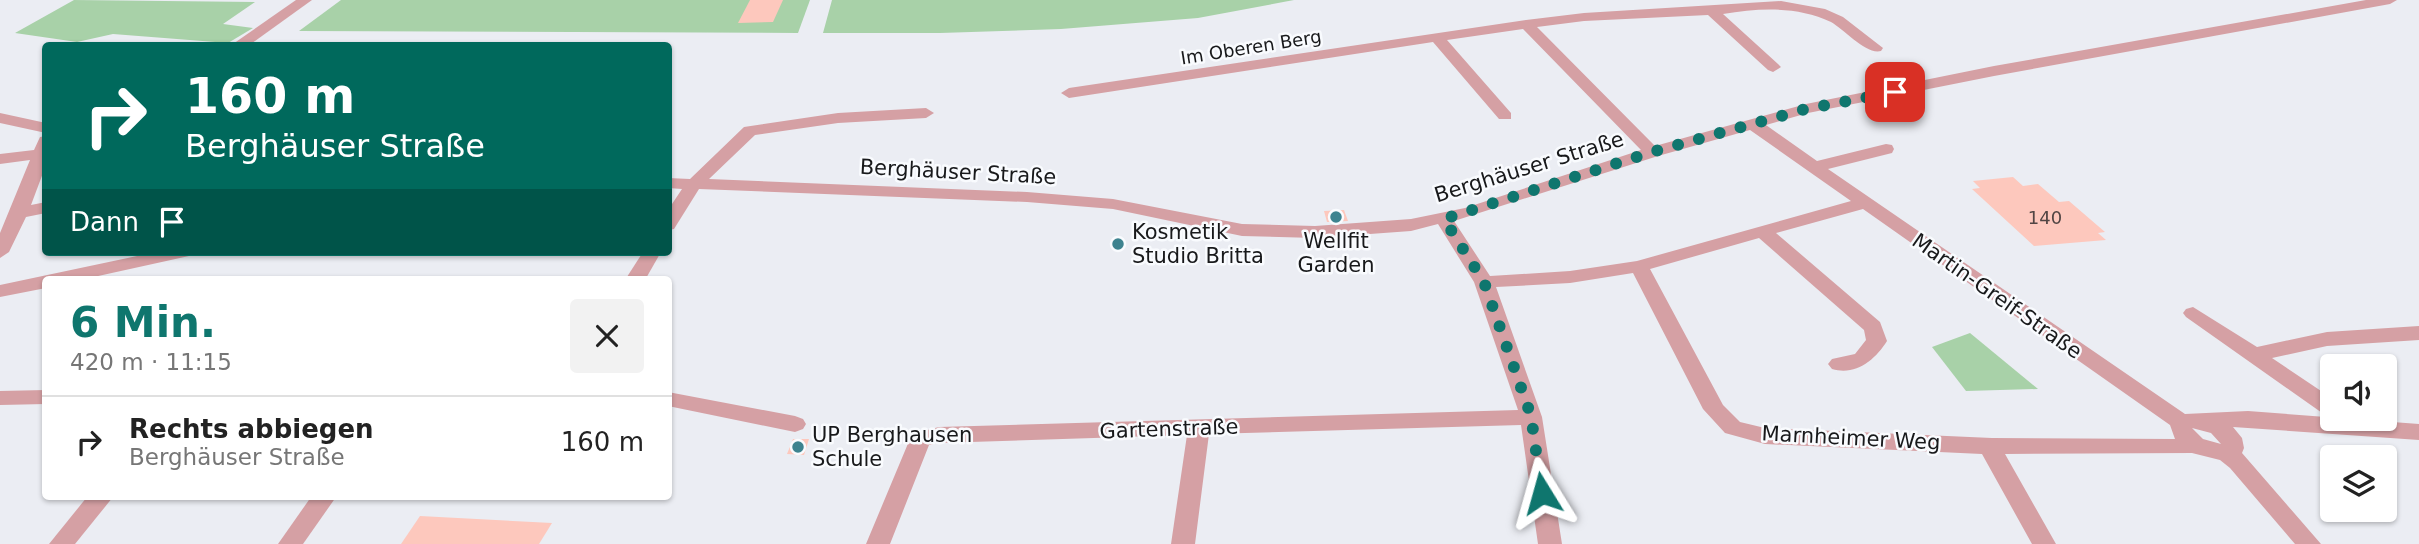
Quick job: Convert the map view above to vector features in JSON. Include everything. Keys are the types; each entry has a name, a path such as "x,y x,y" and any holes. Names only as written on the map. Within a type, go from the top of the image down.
{"street":[{"path":"243,42 305,0"},
{"name":"Im Oberen Berg","path":"1069,93 1526,24 1584,17 1712,12 1775,0 1813,4 1838,15 1860,30 1876,48"},
{"name":"Berghäuser Straße","path":"672,183 1089,202 1242,230 1315,232 1397,226 1444,219 1652,152 1806,109 1994,71 2390,0"},
{"path":"1712,12 1773,67"},
{"path":"1526,24 1652,152"},
{"path":"1438,38 1505,116"},
{"path":"672,219 694,184 750,131 838,118 926,113"},
{"path":"4,121 42,127"},
{"name":"Martin-Greif-Straße","path":"1753,124 2187,433 2213,451 2225,452 2238,461 2309,544"},
{"path":"0,159 42,148"},
{"path":"1814,167 1886,149"},
{"path":"0,251 42,151"},
{"path":"1484,282 1570,277 1639,266 1864,203"},
{"path":"0,208 42,207"},
{"path":"1444,219 1484,282 1531,416 1550,544"},
{"path":"1762,231 1873,327 1877,341 1862,359 1839,364"},
{"path":"71,276 163,256"},
{"path":"637,276 650,256"},
{"name":"Marnheimer Weg","path":"1639,266 1714,409 1733,428 1765,436 1989,446 2186,447 2187,433"},
{"path":"0,291 42,283"},
{"path":"2193,313 2320,401"},
{"path":"2253,355 2327,339 2419,333"},
{"path":"0,398 42,397"},
{"path":"672,400 794,424"},
{"name":"Gartenstraße","path":"878,544 920,440 939,435 1199,429 1531,416"},
{"path":"2210,423 2248,419 2320,421"},
{"path":"2187,433 2193,420 2210,423 2231,438 2233,448 2225,452"},
{"path":"1183,544 1199,429"},
{"path":"2395,431 2419,432"},
{"path":"1989,446 2043,544"},
{"path":"61,544 98,500"},
{"path":"290,544 322,500"}],"green space":[{"path":"74,0 255,2 223,24 253,28 230,42 113,34 77,42 15,33"},
{"path":"341,0 810,0 798,33 299,31"},
{"path":"832,0 1294,0 1198,18 1061,29 823,33"},
{"path":"1970,333 2038,389 1966,391 1932,347"}],"building":[{"path":"750,0 783,0 773,22 738,23"},
{"path":"2013,177 2023,186 2038,184 2059,202 2069,201 2105,232 2098,233 2106,240 2034,246 1972,189 1980,188 1973,181"},
{"name":"Wellfit Garden","path":"1344,210 1348,221 1327,222 1324,211"},
{"name":"UP Berghausen Schule","path":"793,439 809,439 804,455 787,454"},
{"path":"420,516 552,523 539,544 401,544"}],"place":[{"name":"Wellfit Garden","path":"1336,217"},
{"name":"Kosmetik Studio Britta","path":"1118,244"},
{"name":"UP Berghausen Schule","path":"798,447"}],"route":[{"path":"1542,493 1531,416 1484,282 1444,219 1652,152 1806,109 1895,92"}]}
